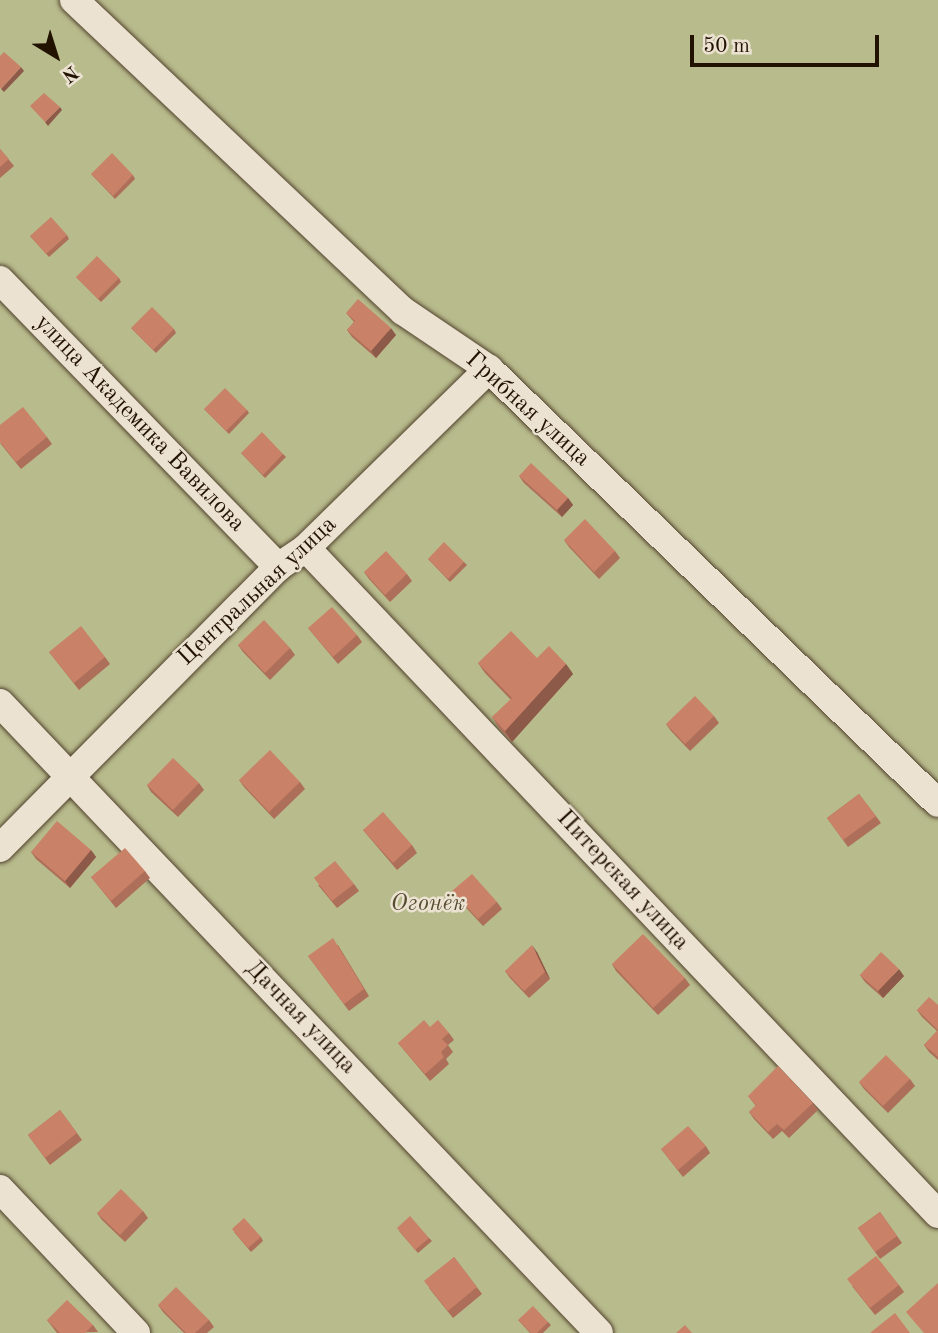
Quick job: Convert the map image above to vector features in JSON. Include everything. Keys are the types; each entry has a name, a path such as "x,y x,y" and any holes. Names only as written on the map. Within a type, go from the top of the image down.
{"street":[{"name":"Грибная улица","path":"74,0 403,311 489,369 938,803"},
{"name":"улица Академика Вавилова","path":"0,281 278,567"},
{"name":"Центральная улица","path":"0,848 278,567 306,548 489,369"},
{"name":"Питерская улица","path":"306,548 938,1214"},
{"name":"Дачная улица","path":"0,703 599,1333"},
{"path":"0,1189 136,1333"}],"green space":[{"name":"Огонёк","path":"0,0 938,0 938,1333 0,1333"}],"building":[{"path":"4,52 21,67 1,89 0,56"},
{"path":"44,93 60,107 45,122 30,106"},
{"path":"0,149 9,159 0,167"},
{"path":"112,153 133,175 113,196 91,174"},
{"path":"51,217 67,235 46,254 30,236"},
{"path":"97,256 119,278 98,299 76,277"},
{"path":"358,299 391,328 371,351 347,330 355,321 346,313"},
{"path":"152,307 174,329 153,350 131,328"},
{"path":"225,388 247,410 226,431 204,409"},
{"path":"23,407 47,437 16,462 0,442 0,425"},
{"path":"262,432 283,454 263,475 241,453"},
{"path":"531,463 568,498 557,510 519,476"},
{"path":"585,519 615,551 594,572 564,540"},
{"path":"444,542 464,562 448,579 428,559"},
{"path":"386,551 407,574 385,595 364,572"},
{"path":"332,607 357,635 333,657 308,628"},
{"path":"264,620 290,648 265,673 238,645"},
{"path":"81,626 105,657 74,683 49,652"},
{"path":"511,631 537,658 549,646 566,664 505,731 492,717 512,698 478,663"},
{"path":"695,696 714,716 685,744 666,724"},
{"path":"270,750 300,782 269,812 239,780"},
{"path":"173,758 199,783 173,810 147,785"},
{"path":"859,794 876,816 843,840 827,818"},
{"path":"383,812 412,845 393,863 363,830"},
{"path":"57,821 91,850 65,881 31,852"},
{"path":"125,848 145,871 111,901 91,877"},
{"path":"335,861 354,884 332,901 314,878"},
{"path":"472,874 497,902 478,919 452,891"},
{"path":"643,934 685,978 653,1008 612,964"},
{"path":"333,938 364,989 344,1004 308,956"},
{"path":"532,945 545,972 524,991 505,971"},
{"path":"881,952 899,969 878,991 860,975"},
{"path":"929,997 938,1005 938,1030 917,1010"},
{"path":"424,1020 430,1027 438,1020 449,1033 442,1039 448,1045 441,1052 444,1057 425,1074 398,1043"},
{"path":"938,1030 938,1057 924,1045"},
{"path":"886,1055 910,1079 883,1106 859,1082"},
{"path":"778,1066 813,1103 784,1130 777,1124 768,1132 749,1112 756,1105 748,1096"},
{"path":"60,1110 77,1133 45,1158 28,1135"},
{"path":"688,1126 706,1146 678,1170 661,1149"},
{"path":"121,1189 143,1211 120,1235 97,1213"},
{"path":"880,1212 897,1236 875,1252 858,1228"},
{"path":"410,1216 429,1238 415,1250 397,1228"},
{"path":"244,1218 261,1237 248,1248 232,1229"},
{"path":"876,1256 899,1285 870,1308 847,1279"},
{"path":"454,1257 477,1287 448,1311 424,1281"},
{"path":"938,1283 938,1333 924,1333 906,1312"},
{"path":"176,1287 209,1320 195,1333 186,1333 158,1305"},
{"path":"67,1300 93,1325 85,1333 60,1333 47,1320"},
{"path":"533,1306 548,1322 537,1333 531,1333 518,1320"},
{"path":"895,1313 910,1333 870,1333"},
{"path":"685,1325 692,1333 676,1333"}]}
